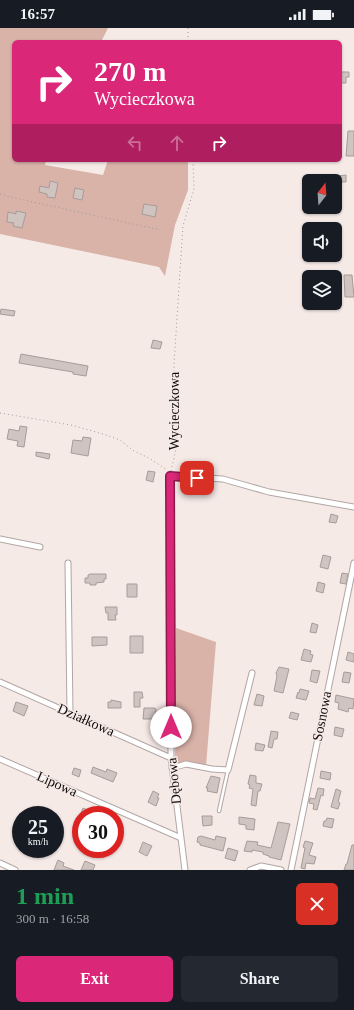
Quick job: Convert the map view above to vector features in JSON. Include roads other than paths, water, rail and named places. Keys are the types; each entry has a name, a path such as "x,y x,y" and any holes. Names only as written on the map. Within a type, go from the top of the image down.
{"street":[{"name":"Dębowa","path":"185,870 171,758 170,474 223,479 269,492 354,507"},
{"path":"0,539 40,546"},
{"path":"68,563 70,713"},
{"name":"Sosnowa","path":"291,870 354,563"},
{"path":"172,768 186,764 212,769 228,770 252,673"},
{"name":"Działkowa","path":"0,682 171,758"},
{"name":"Lipowa","path":"0,759 181,838"},
{"path":"0,863 15,870"},
{"path":"250,870 261,866 281,870"}],"lane":[{"path":"219,811 228,770"}]}
